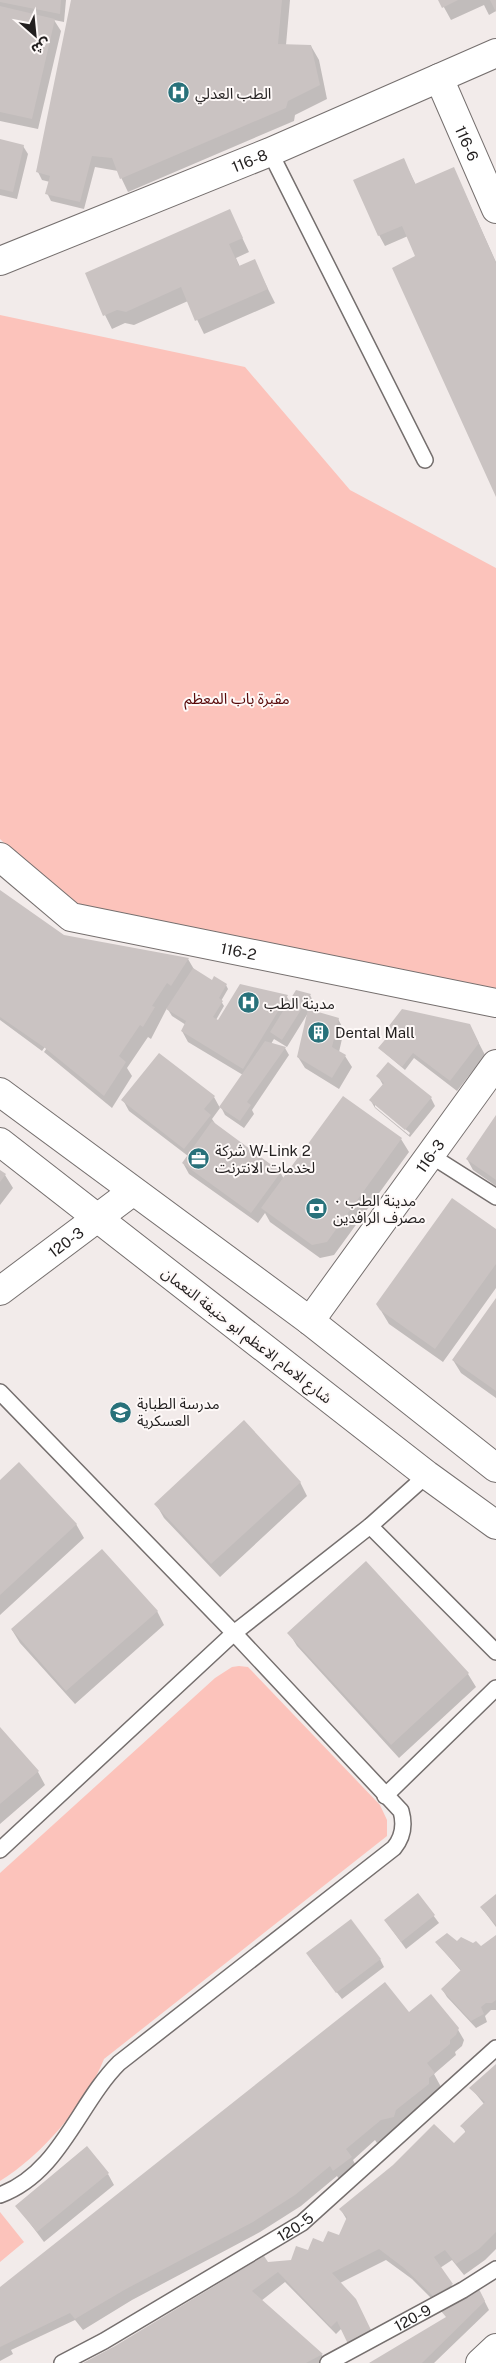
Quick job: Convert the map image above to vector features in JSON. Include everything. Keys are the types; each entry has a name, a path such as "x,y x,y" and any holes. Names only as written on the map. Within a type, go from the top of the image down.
{"street":[{"name":"116-8","path":"0,261 270,152 496,53"},
{"name":"116-6","path":"439,78 496,209"},
{"name":"116-2","path":"0,857 71,917 496,1004"},
{"name":"116-3","path":"310,1321 496,1064"},
{"path":"0,1092 132,1192 310,1321 496,1468"},
{"name":"شارع الامام الاعظم ابو حنيفة النعمان","path":"0,1142 427,1475 496,1525"},
{"name":"120-3","path":"0,1291 132,1192"},
{"path":"480,2363 496,2348"}],"lane":[{"path":"270,152 425,460"},
{"path":"430,1155 496,1196"},
{"path":"0,2195 23,2183 40,2171 106,2078 120,2063 394,1848 402,1835 403,1818 401,1811 234,1633 3,1402"},
{"path":"0,1850 234,1633 370,1526 427,1475"},
{"path":"370,1526 496,1652"},
{"path":"385,1796 494,1694"},
{"name":"120-5","path":"62,2363 104,2341 302,2223 496,2048"},
{"name":"120-9","path":"328,2363 463,2290 496,2269"}],"green space":[{"name":"مقبرة باب المعظم","path":"0,315 245,367 350,490 496,568 496,992 70,906 0,839"},
{"path":"232,1667 248,1667 380,1805 387,1820 387,1836 104,2059 86,2094 61,2128 31,2158 0,2181 0,1873 215,1678"},
{"path":"0,2212 24,2242 0,2262"}],"building":[{"path":"0,0 61,0 60,14 0,2"},
{"name":"الطب العدلي","path":"71,0 282,0 278,44 311,45 320,85 288,101 286,108 120,179 112,158 92,156 80,202 45,194 50,176 36,172"},
{"path":"438,0 458,0 442,8"},
{"path":"490,0 496,0 496,12"},
{"path":"0,6 55,19 32,119 0,112"},
{"path":"0,139 24,145 13,192 0,189"},
{"path":"404,158 415,184 454,167 496,263 496,497 392,268 415,256 402,226 378,236 353,180"},
{"path":"230,209 243,238 229,244 239,266 255,259 268,289 195,321 181,287 126,312 117,310 103,316 85,273"},
{"path":"0,890 64,935 189,958 171,986 167,983 152,1006 155,1007 143,1027 140,1025 119,1056 126,1062 104,1096 45,1048 0,1017"},
{"path":"193,968 212,980 214,976 227,984 219,998 223,1001 213,1017 218,1020 240,984 288,995 243,1069 181,1031 186,1021 166,1009"},
{"path":"296,990 311,994 282,1040 270,1032"},
{"name":"Dental Mall","path":"308,1009 339,1018 332,1047 346,1055 332,1078 297,1057"},
{"path":"402,1009 470,1024 479,1043 450,1081 413,1053 402,1067 378,1048 389,1035 385,1031"},
{"path":"265,1041 286,1047 247,1102 251,1105 240,1121 219,1107"},
{"path":"159,1053 215,1096 204,1109 211,1115 184,1149 121,1100"},
{"path":"388,1062 432,1097 405,1130 369,1100 384,1083 376,1076"},
{"path":"343,1096 402,1138 327,1242 312,1245 261,1208"},
{"path":"496,1115 496,1180 466,1159"},
{"path":"212,1121 281,1172 251,1213 182,1163"},
{"path":"0,1170 6,1174 0,1182"},
{"path":"452,1198 496,1229 496,1264 435,1349 380,1310 376,1304"},
{"path":"496,1298 496,1391 452,1360"},
{"path":"244,1420 301,1482 211,1564 154,1504"},
{"path":"19,1462 77,1524 0,1595 0,1480"},
{"path":"102,1549 158,1611 66,1691 11,1629"},
{"path":"366,1561 469,1673 391,1745 287,1633"},
{"path":"0,1727 39,1771 0,1804"},
{"path":"418,1893 435,1915 401,1942 384,1920"},
{"path":"496,1894 496,1925 480,1907"},
{"path":"351,1919 381,1959 336,1993 306,1953"},
{"path":"447,1933 457,1941 461,1937 473,1943 476,1941 481,1946 496,1935 496,2000 492,2003 486,2003 481,2007 484,2014 471,2021 441,1989 461,1970 435,1942"},
{"path":"385,1982 409,2012 431,1994 459,2028 456,2035 450,2040 450,2044 427,2063 435,2073 429,2078 429,2084 396,2110 394,2117 381,2120 346,2149 352,2157 333,2171 330,2166 295,2195 253,2222 126,2289 75,2319 70,2313 0,2347 0,2287"},
{"path":"496,2064 496,2232 479,2249 456,2264 445,2250 434,2257 453,2284 433,2296 404,2268 379,2249 332,2273 356,2299 372,2332 348,2344 337,2321 331,2327 278,2272 252,2291 323,2354 306,2363 83,2363 115,2346 264,2256 268,2262 291,2260 296,2246 308,2250 313,2238 323,2242 328,2231 339,2235 347,2217 339,2209 393,2165 434,2124 454,2143 466,2131 460,2126 485,2102 469,2088"},
{"path":"87,2146 109,2173 37,2232 15,2206"},
{"path":"479,2289 485,2301 422,2363 369,2363 446,2317 441,2311"}],"place":[{"name":"الطب العدلي","path":"179,93"},
{"name":"مدينة الطب","path":"248,1003"},
{"name":"Dental Mall","path":"319,1032"},
{"name":"شركة W-Link 2 لخدمات الانترنت","path":"199,1159"},
{"name":"مدينة الطب ٠ مصرف الرافدين","path":"317,1209"},
{"name":"مدرسة الطبابة العسكرية","path":"121,1412"}]}
